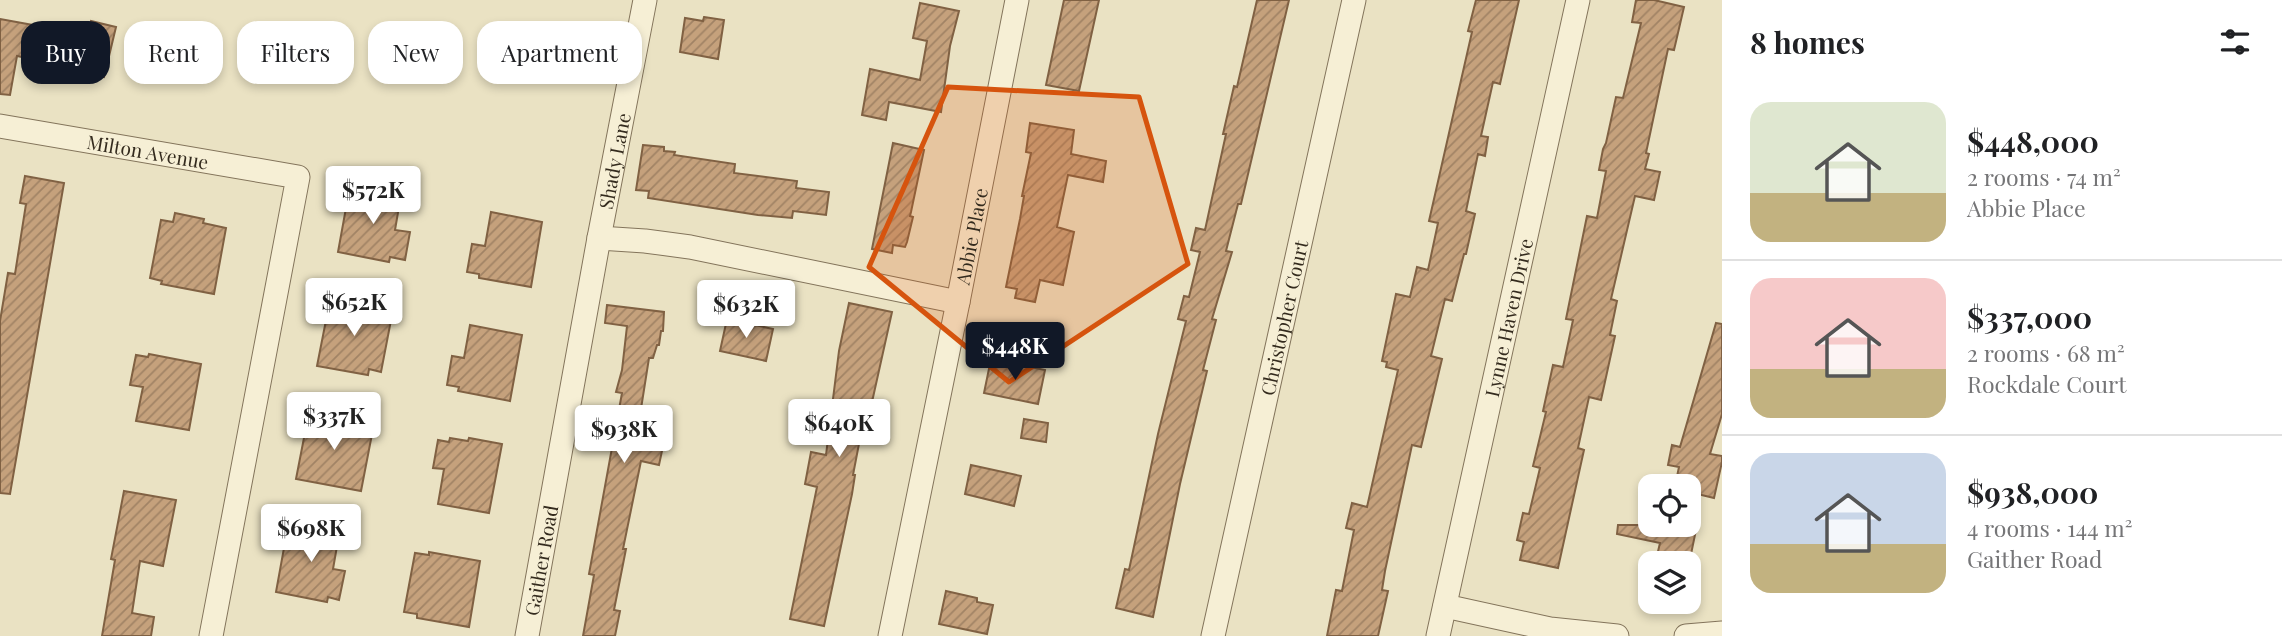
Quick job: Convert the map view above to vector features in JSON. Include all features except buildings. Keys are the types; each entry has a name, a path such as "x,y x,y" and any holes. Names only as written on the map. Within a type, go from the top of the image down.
{"street":[{"name":"Shady Lane","path":"599,238 645,0"},
{"name":"Abbie Place","path":"890,636 1017,0"},
{"name":"Christopher Court","path":"1213,636 1354,0"},
{"name":"Lynne Haven Drive","path":"1438,636 1578,0"},
{"name":"Milton Avenue","path":"0,126 298,177 211,636"},
{"path":"599,238 690,247 958,302"},
{"name":"Gaither Road","path":"527,636 599,238"},
{"path":"1445,606 1550,629 1617,636"},
{"path":"1686,636 1722,633"}],"highlighted area":[{"path":"948,87 1139,97 1188,264 1009,382 869,267"}]}
